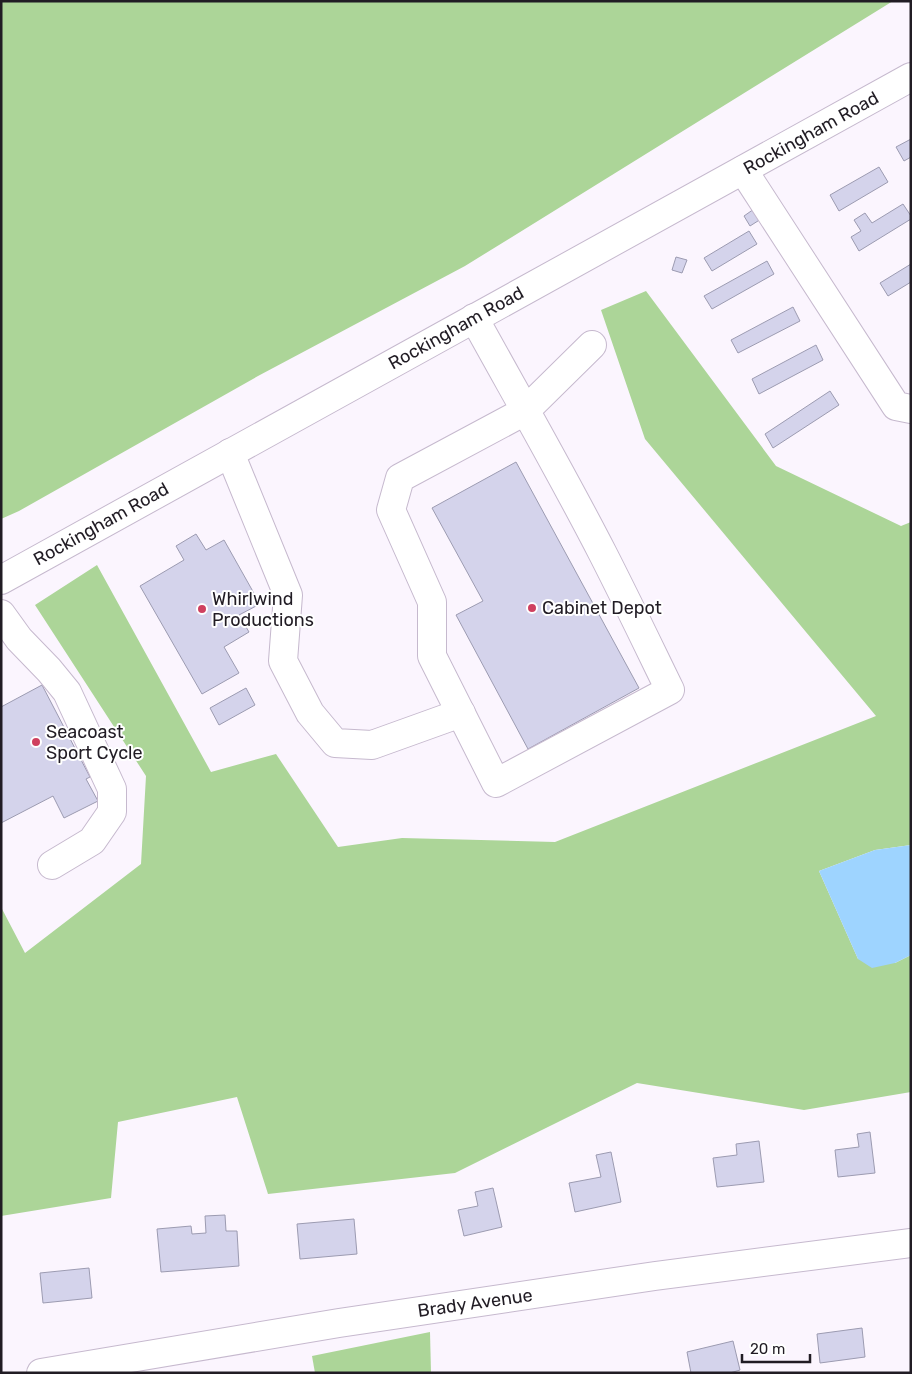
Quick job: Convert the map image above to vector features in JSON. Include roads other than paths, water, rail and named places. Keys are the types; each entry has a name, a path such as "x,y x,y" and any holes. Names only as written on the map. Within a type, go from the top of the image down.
{"main road":[{"name":"Rockingham Road","path":"1,580 911,77"},
{"path":"743,170 896,406 911,409"},
{"path":"474,318 525,411 603,554 670,690 496,783 432,656 432,602 391,510 400,478 525,411 592,345"},
{"path":"230,453 288,595 283,661 310,713 335,743 372,745 461,713"},
{"path":"1,614 19,639 67,692 112,789 112,812 92,841 52,865"},
{"name":"Brady Avenue","path":"42,1373 349,1321 655,1276 911,1243"}],"water":[{"path":"911,845 911,955 895,963 872,968 858,959 819,871 875,850"}],"place":[{"name":"Cabinet Depot","path":"532,608"},
{"name":"Whirlwind Productions","path":"202,609"},
{"name":"Seacoast Sport Cycle","path":"36,742"}]}
